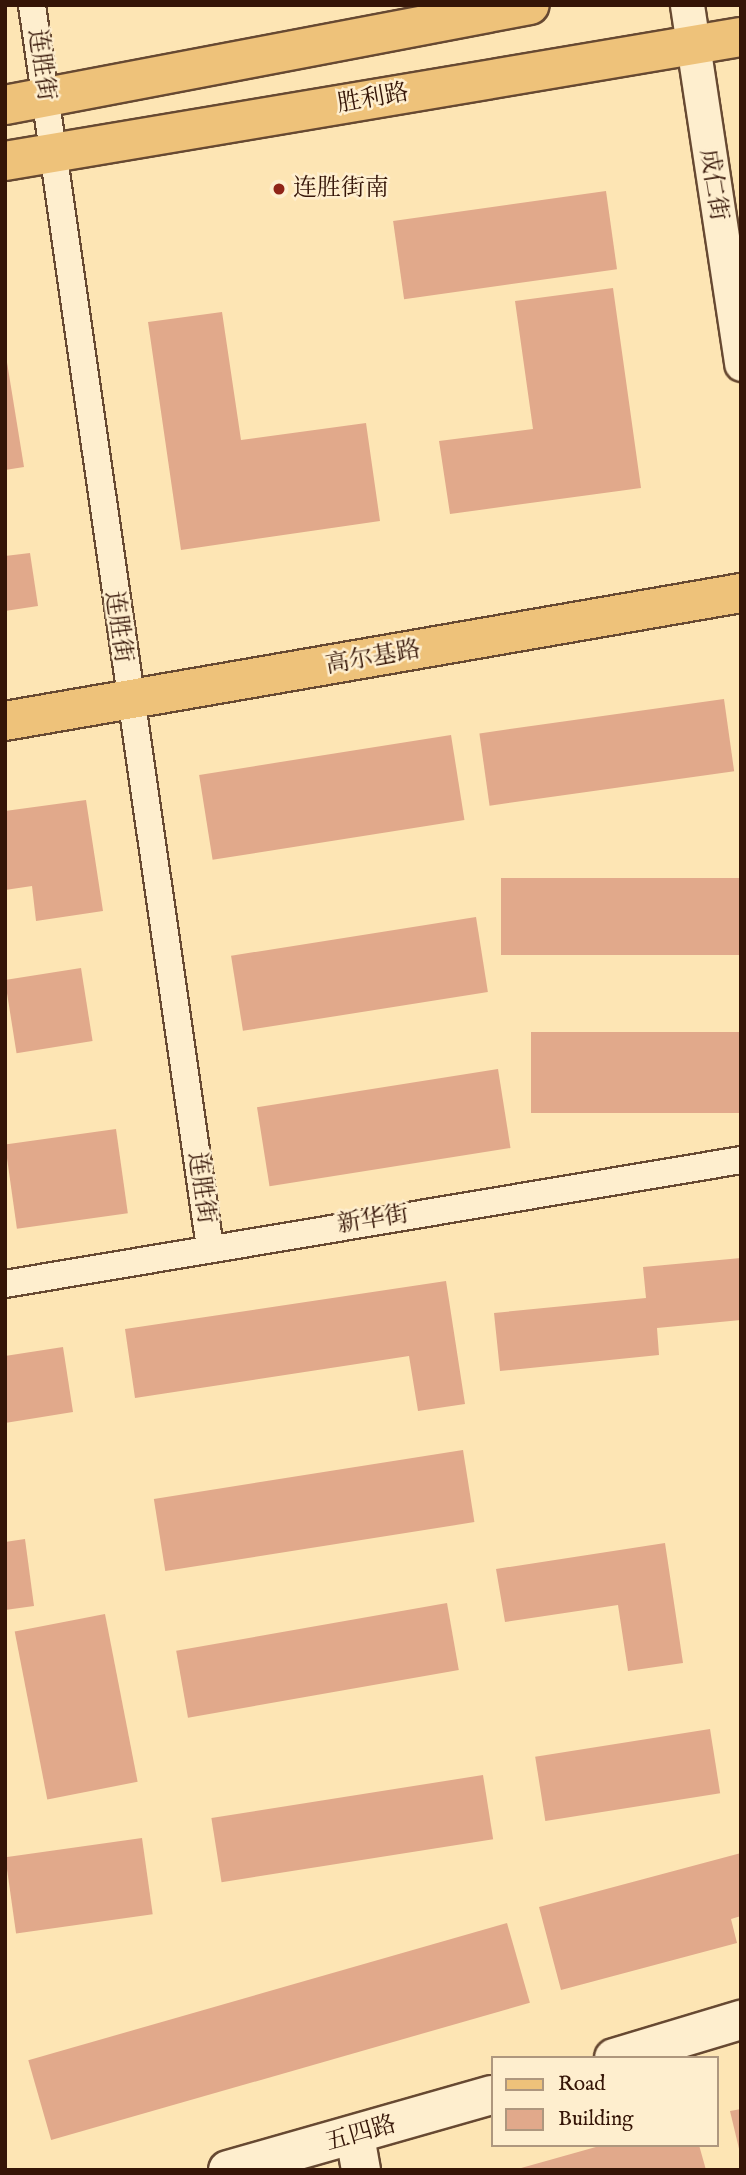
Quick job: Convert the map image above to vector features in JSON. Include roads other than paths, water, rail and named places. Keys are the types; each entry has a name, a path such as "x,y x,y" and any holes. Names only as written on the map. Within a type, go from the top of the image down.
{"main road":[{"path":"5,105 530,5"},
{"name":"胜利路","path":"5,161 741,37"},
{"name":"高尔基路","path":"5,721 741,593"},
{"path":"621,2056 741,2020"},
{"name":"五四路","path":"228,2170 358,2153 490,2096"}],"street":[{"name":"连胜街","path":"32,5 47,99 49,155 210,1248"},
{"name":"成仁街","path":"687,5 741,364"},
{"name":"新华街","path":"5,1284 741,1160"}],"place":[{"name":"连胜街南","path":"279,189"}]}
